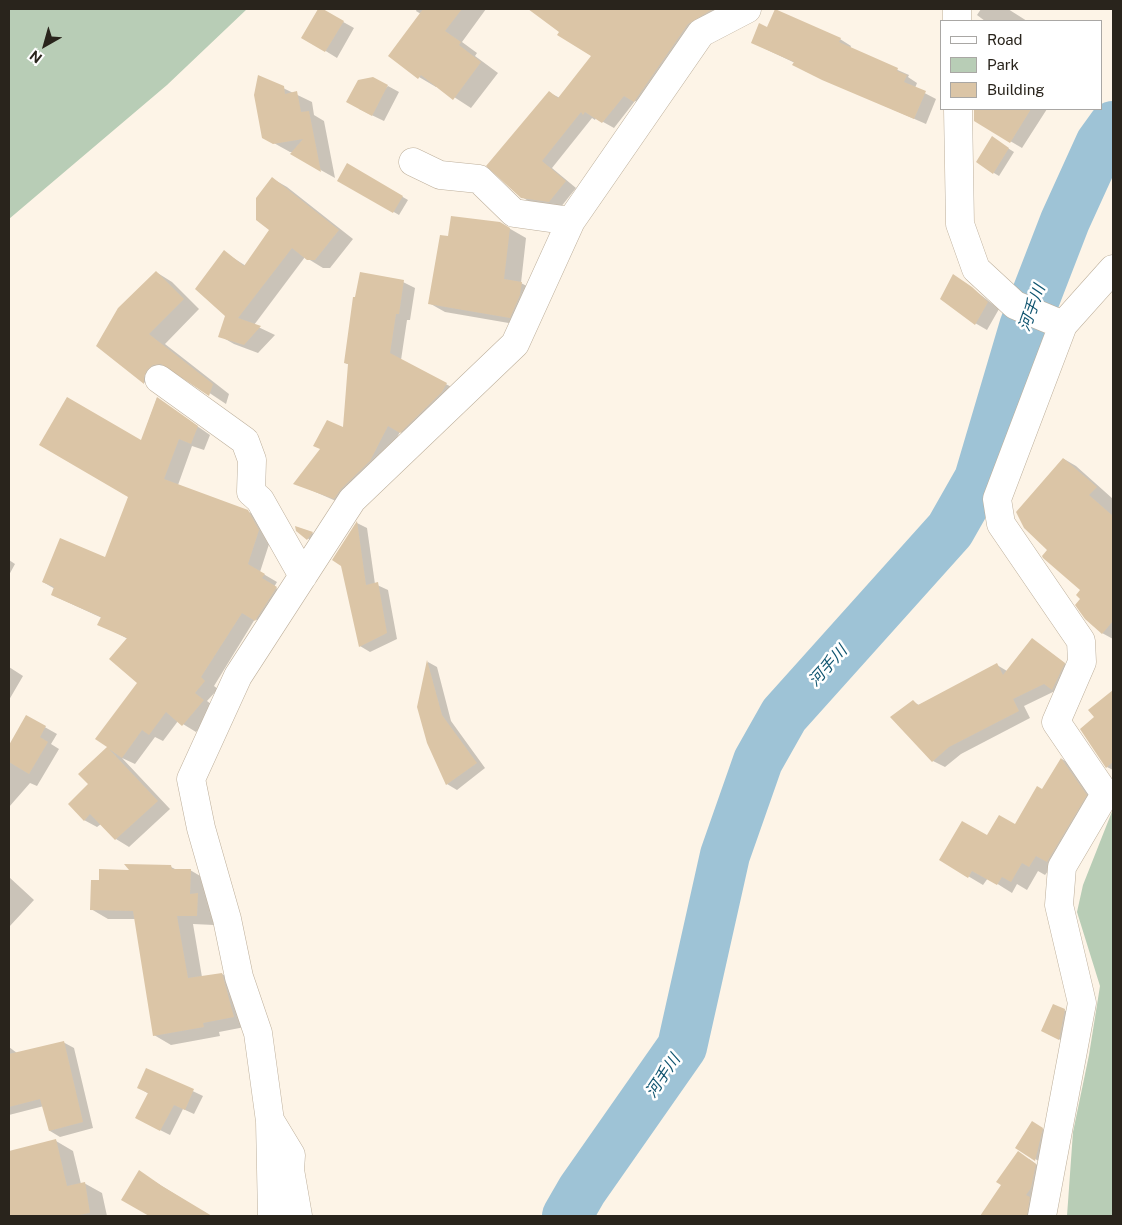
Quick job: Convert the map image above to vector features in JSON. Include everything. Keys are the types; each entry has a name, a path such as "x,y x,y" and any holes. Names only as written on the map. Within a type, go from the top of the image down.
{"street":[{"path":"272,1216 270,1121 258,1033 239,977 227,919 201,828 191,779 238,676 352,500 515,344 571,221 701,33 747,9"},
{"path":"958,110 960,224 976,269 1015,305 1054,321"},
{"path":"412,162 440,175 479,179 514,213 571,221"},
{"path":"1042,1216 1082,1003 1059,905 1062,867 1105,794 1056,722 1082,662 1081,641 1001,524 997,499 1054,321 1113,269"},
{"path":"159,379 245,441 252,460 251,492 260,500 303,576"},
{"path":"270,1121 291,1155 290,1170 298,1216"}],"green space":[{"path":"9,9 247,9 167,85 9,219"},
{"path":"1113,809 1113,1216 1067,1216 1073,1132 1089,1055 1100,986 1077,912 1083,885"}],"building":[{"path":"318,9 323,9 344,21 325,52 301,38"},
{"path":"423,9 462,9 445,31 461,42 459,45 481,62 453,100 421,75 418,79 388,56"},
{"path":"528,9 713,9 688,24 634,102 624,96 602,123 585,112 583,115 581,112 542,161 566,181 549,202 521,198 486,166 549,91 558,98 591,56 557,35 559,32"},
{"path":"775,9 841,38 839,42 898,68 897,71 907,75 904,82 926,91 914,119 822,80 792,65 794,62 751,43 759,23 767,27"},
{"path":"258,75 284,86 285,94 297,91 301,112 309,111 321,172 290,154 303,139 273,144 262,138 254,95"},
{"path":"373,77 388,85 372,116 346,102 358,80"},
{"path":"974,110 1030,110 1010,143 974,121"},
{"path":"992,136 1009,148 993,174 976,162"},
{"path":"347,163 403,196 393,213 337,181"},
{"path":"272,177 339,230 315,260 307,260 292,248 238,318 261,326 244,345 218,337 225,316 195,289 224,250 244,266 269,230 256,220 256,198"},
{"path":"451,216 500,222 510,228 504,279 522,282 520,295 510,318 428,304 440,235 448,236"},
{"path":"156,271 184,299 149,334 213,384 209,396 161,364 153,365 147,370 144,384 96,346 118,308"},
{"path":"360,272 404,280 390,353 447,383 442,392 400,433 388,426 370,461 341,489 334,499 293,484 320,449 313,446 327,420 343,427 348,364 344,363 353,297 355,297"},
{"path":"953,274 972,287 988,302 975,325 940,299"},
{"path":"67,397 141,440 157,397 198,426 191,444 179,439 164,479 248,510 259,530 248,564 265,574 262,578 277,587 255,621 242,613 201,677 205,681 195,693 204,700 182,726 166,712 149,735 142,730 122,758 109,749 158,801 115,840 90,814 84,821 68,804 88,784 78,774 107,747 95,739 137,683 109,659 127,638 97,625 101,617 51,595 54,587 42,582 60,538 105,557 128,497 39,445"},
{"path":"1063,458 1097,487 1089,495 1113,516 1113,621 1102,634 1085,619 1075,605 1080,599 1076,595 1080,590 1043,558 1042,556 1047,550 1024,528 1016,512"},
{"path":"357,521 366,585 378,582 387,633 359,647 341,566 332,560"},
{"path":"295,526 313,532 307,540 296,531"},
{"path":"1032,638 1065,663 1052,690 1044,684 1013,699 1019,711 949,747 932,762 890,717 913,700 918,705 997,663 1003,675"},
{"path":"427,660 442,715 477,763 446,785 427,743 417,707"},
{"path":"1113,690 1113,762 1106,768 1080,729 1094,717 1088,710"},
{"path":"26,715 46,726 40,737 48,742 29,774 9,762 9,745"},
{"path":"1061,758 1087,795 1047,862 1036,856 1029,867 1022,863 1011,882 1002,877 997,885 972,871 968,878 939,860 962,821 987,835 999,815 1015,824 1037,786 1042,789"},
{"path":"124,864 171,865 172,869 191,869 190,894 198,893 197,916 177,916 188,978 222,973 234,1017 203,1023 204,1027 153,1036 133,911 90,910 91,880 99,880 99,869 129,870"},
{"path":"1053,1004 1065,1009 1059,1040 1041,1031"},
{"path":"64,1041 83,1122 49,1131 40,1099 9,1107 9,1054"},
{"path":"146,1068 194,1089 185,1110 174,1105 160,1131 135,1118 148,1093 137,1088"},
{"path":"1032,1121 1043,1128 1035,1161 1015,1148"},
{"path":"56,1139 67,1186 85,1182 90,1213 74,1216 9,1216 9,1151"},
{"path":"1018,1151 1036,1164 1031,1188 1026,1195 1030,1197 1027,1216 980,1216 1001,1185 996,1182"},
{"path":"139,1170 212,1216 149,1216 121,1200"}],"waterway":[{"name":"河手川","path":"567,1216 582,1190 682,1047 725,855 758,761 784,715 950,530 979,479 1024,327 1065,221 1100,144 1113,126"}]}
